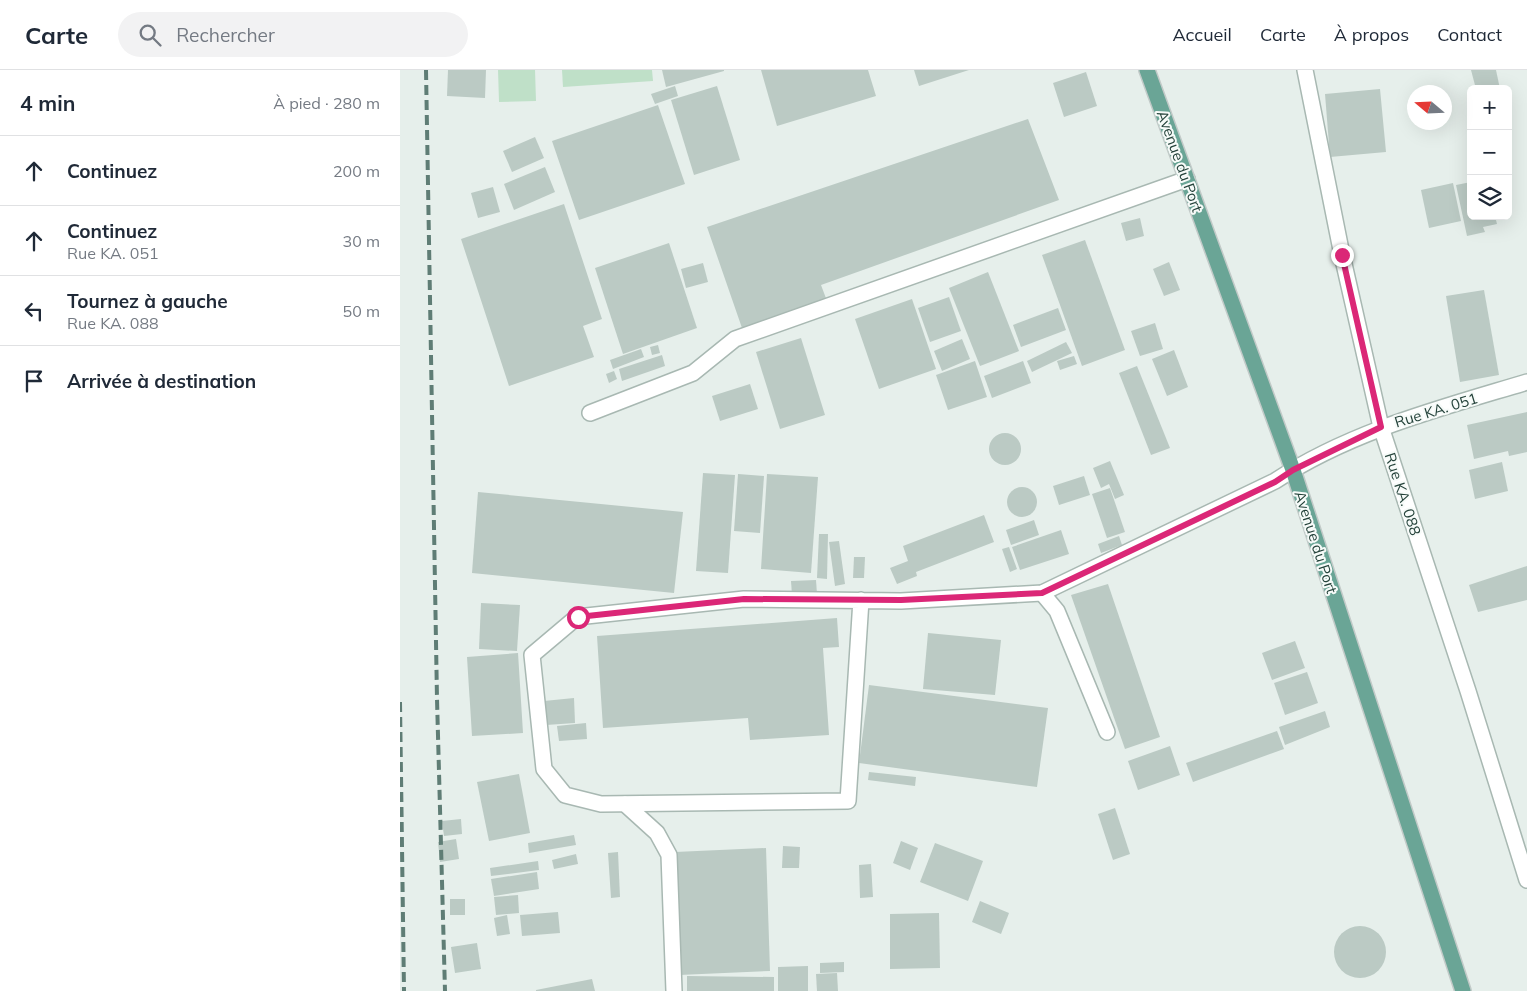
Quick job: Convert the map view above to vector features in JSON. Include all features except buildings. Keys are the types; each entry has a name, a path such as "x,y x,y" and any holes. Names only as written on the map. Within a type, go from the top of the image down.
{"main road":[{"name":"Avenue du Port","path":"1147,70 1293,470 1463,991"}],"street":[{"name":"Rue KA. 088","path":"1305,70 1342,255 1381,427 1468,691 1527,880"},
{"path":"590,413 693,373 735,339 1187,179"},
{"name":"Rue KA. 051","path":"1042,593 1275,482 1293,470 1381,427 1527,382"},
{"path":"862,600 848,802 601,804 565,795 544,769 532,655 578,617 744,599 901,600 1042,593 1057,611 1107,732"},
{"path":"625,804 657,833 669,855 674,991"}],"green space":[{"path":"498,70 535,70 536,101 499,102"},
{"path":"562,70 652,70 653,81 563,87"}],"railway":[{"path":"426,70 437,699 445,991"},
{"path":"400,702 404,991"}],"route":[{"path":"578,617 744,599 901,600 1042,593 1275,482 1293,470 1381,427 1342,255"}]}
